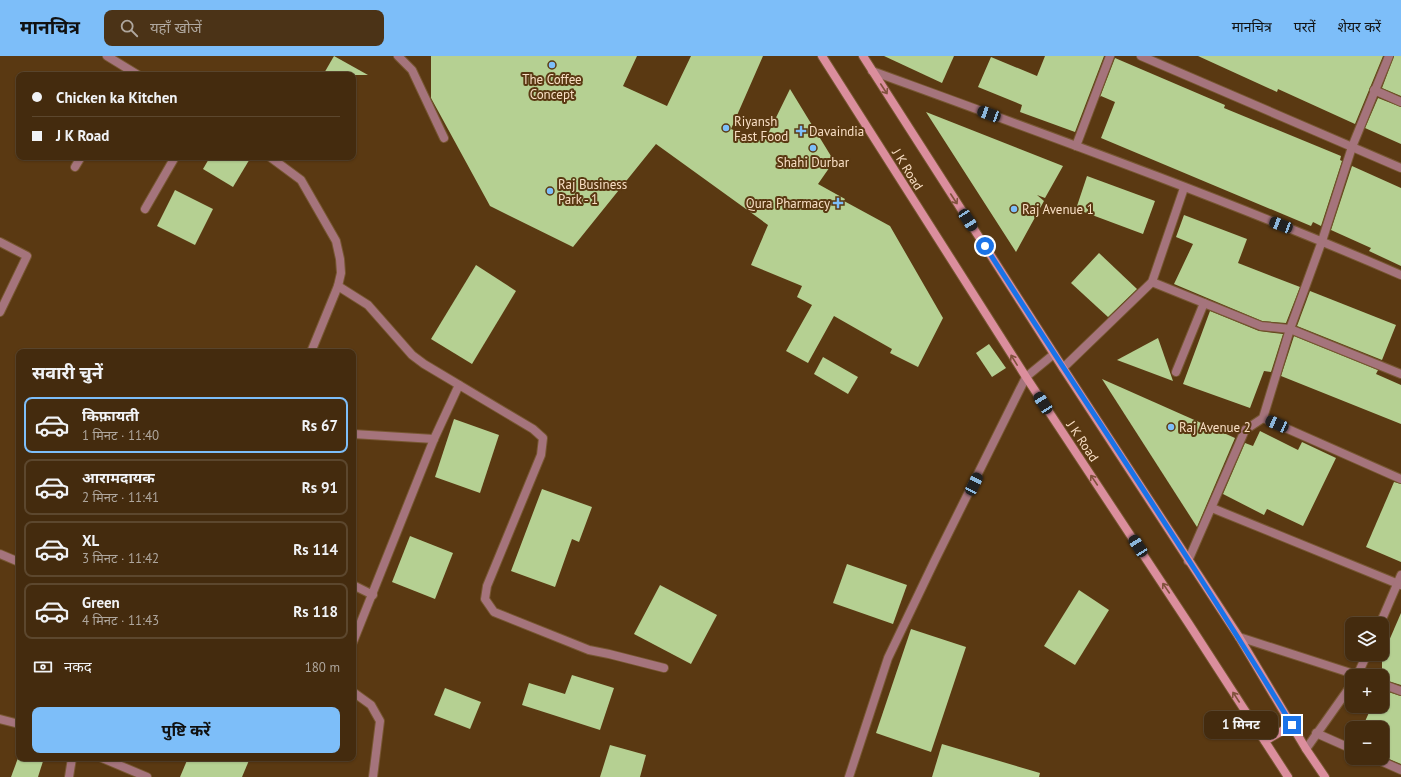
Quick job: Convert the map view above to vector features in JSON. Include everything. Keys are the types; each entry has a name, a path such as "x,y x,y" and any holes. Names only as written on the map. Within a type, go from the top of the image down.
{"main road":[{"name":"J K Road","path":"822,56 1026,377 1288,777"},
{"name":"J K Road","path":"863,56 1063,368 1239,637 1325,777"},
{"path":"1265,741 1292,725"}],"street":[{"path":"107,56 133,72"},
{"path":"398,56 412,70 444,138"},
{"path":"1076,146 1110,56"},
{"path":"1141,56 1401,168"},
{"path":"1188,561 1245,430 1263,418 1290,329 1322,241 1352,147 1389,56"},
{"path":"872,72 1076,146 1322,241 1401,275"},
{"path":"1374,90 1401,102"},
{"path":"75,167 79,160"},
{"path":"145,209 173,160"},
{"path":"274,160 302,180 336,241 341,273 338,286 312,349"},
{"path":"1063,368 1152,282 1184,188"},
{"path":"0,242 27,256 0,312"},
{"path":"1152,282 1261,326 1290,329 1401,374"},
{"path":"338,286 368,305 412,355 424,364 533,429 543,438 541,455 487,586 486,599 494,612 589,650 664,668"},
{"path":"1176,372 1204,303"},
{"path":"849,777 888,658 1026,377 1054,354"},
{"path":"356,635 434,439 459,386"},
{"path":"1263,418 1401,479"},
{"path":"356,434 434,439"},
{"path":"1212,508 1399,584"},
{"path":"0,554 16,561"},
{"path":"1383,617 1399,584 1401,575"},
{"path":"356,586 373,595"},
{"path":"1239,637 1345,672"},
{"path":"1389,687 1401,691"},
{"path":"356,694 371,705 380,721 373,777"},
{"path":"1306,748 1345,694"},
{"path":"0,719 16,723"},
{"path":"1316,733 1345,746"},
{"path":"69,777 72,761"},
{"path":"110,761 148,777"},
{"path":"1389,765 1401,770"}],"building":[{"path":"334,56 368,75 356,75 356,72 325,72"},
{"name":"Raj Business Park - 1","path":"431,56 637,56 623,86 667,106 691,56 763,56 731,129 764,142 790,89 834,161 818,184 845,199 844,201 890,226 943,318 918,367 890,353 892,349 834,316 808,363 786,351 812,305 797,297 802,286 751,265 768,225 656,144 573,247 490,206 431,98"},
{"path":"884,56 954,56 942,83"},
{"path":"1045,56 1104,56 1075,132 1020,112 1022,105 978,87 991,57 1037,76"},
{"path":"1198,56 1383,56 1355,124 1278,89 1277,92"},
{"path":"1394,56 1401,56 1401,96 1382,88"},
{"path":"1115,58 1225,105 1224,108 1341,156 1340,160 1342,161 1321,226 1313,222 1311,226 1101,138 1115,102 1101,96 1100,97"},
{"path":"1378,98 1401,107 1401,144 1365,128"},
{"name":"Raj Avenue 1","path":"926,112 1063,166 1045,198 1037,195 1044,201 1016,252"},
{"path":"208,160 249,160 233,187 203,169"},
{"path":"1352,166 1401,188 1401,266 1369,251 1371,248 1331,230"},
{"path":"1087,176 1155,201 1143,234 1076,209"},
{"path":"175,190 213,209 195,245 157,226"},
{"path":"1184,215 1247,239 1238,263 1300,287 1286,323 1262,321 1174,284 1193,244 1176,237"},
{"path":"1099,253 1137,289 1108,317 1071,283"},
{"path":"476,265 516,291 472,364 431,339"},
{"path":"1310,291 1396,325 1382,360 1297,326"},
{"path":"1210,311 1259,331 1283,334 1271,372 1264,371 1250,408 1183,384"},
{"path":"1294,336 1378,370 1376,374 1401,385 1401,424 1281,376"},
{"path":"1158,338 1173,381 1117,360"},
{"path":"989,344 1006,368 992,377 976,353"},
{"path":"823,357 858,377 848,394 814,374"},
{"name":"Raj Avenue 2","path":"1102,379 1235,438 1197,527"},
{"path":"454,419 499,435 480,493 435,477"},
{"path":"1260,431 1298,450 1302,442 1336,458 1303,526 1267,509 1264,515 1223,494 1245,443 1253,446"},
{"path":"1394,482 1401,484 1401,562 1366,547"},
{"path":"542,489 592,507 579,542 572,539 555,587 511,571"},
{"path":"410,536 453,553 435,599 392,582"},
{"path":"847,564 907,585 893,624 833,603"},
{"path":"660,585 717,615 691,664 634,634"},
{"path":"1079,590 1109,610 1075,665 1044,646"},
{"path":"1401,613 1401,685 1389,681 1389,669 1382,669 1382,661 1389,661 1389,641"},
{"path":"911,629 966,647 931,752 876,733"},
{"path":"572,675 614,688 600,730 522,705 529,683 565,694"},
{"path":"445,688 481,702 470,729 434,715"},
{"path":"1389,692 1401,696 1401,764 1389,759 1389,721 1365,721 1369,713 1389,713"},
{"path":"942,744 1040,773 1039,777 932,777"},
{"path":"610,745 646,755 640,777 600,777"},
{"path":"17,761 43,761 38,777 11,777"},
{"path":"187,761 249,761 242,777 180,777"}],"place":[{"name":"The Coffee Concept","path":"552,65"},
{"name":"Riyansh Fast Food","path":"726,128"},
{"name":"Davaindia","path":"801,131"},
{"name":"Shahi Durbar","path":"813,148"},
{"name":"Raj Business Park - 1","path":"550,191"},
{"name":"Qura Pharmacy","path":"838,203"},
{"name":"Raj Avenue 1","path":"1014,209"},
{"name":"Raj Avenue 2","path":"1171,427"}],"route":[{"path":"985,246 1188,561 1239,637 1292,725"}]}
